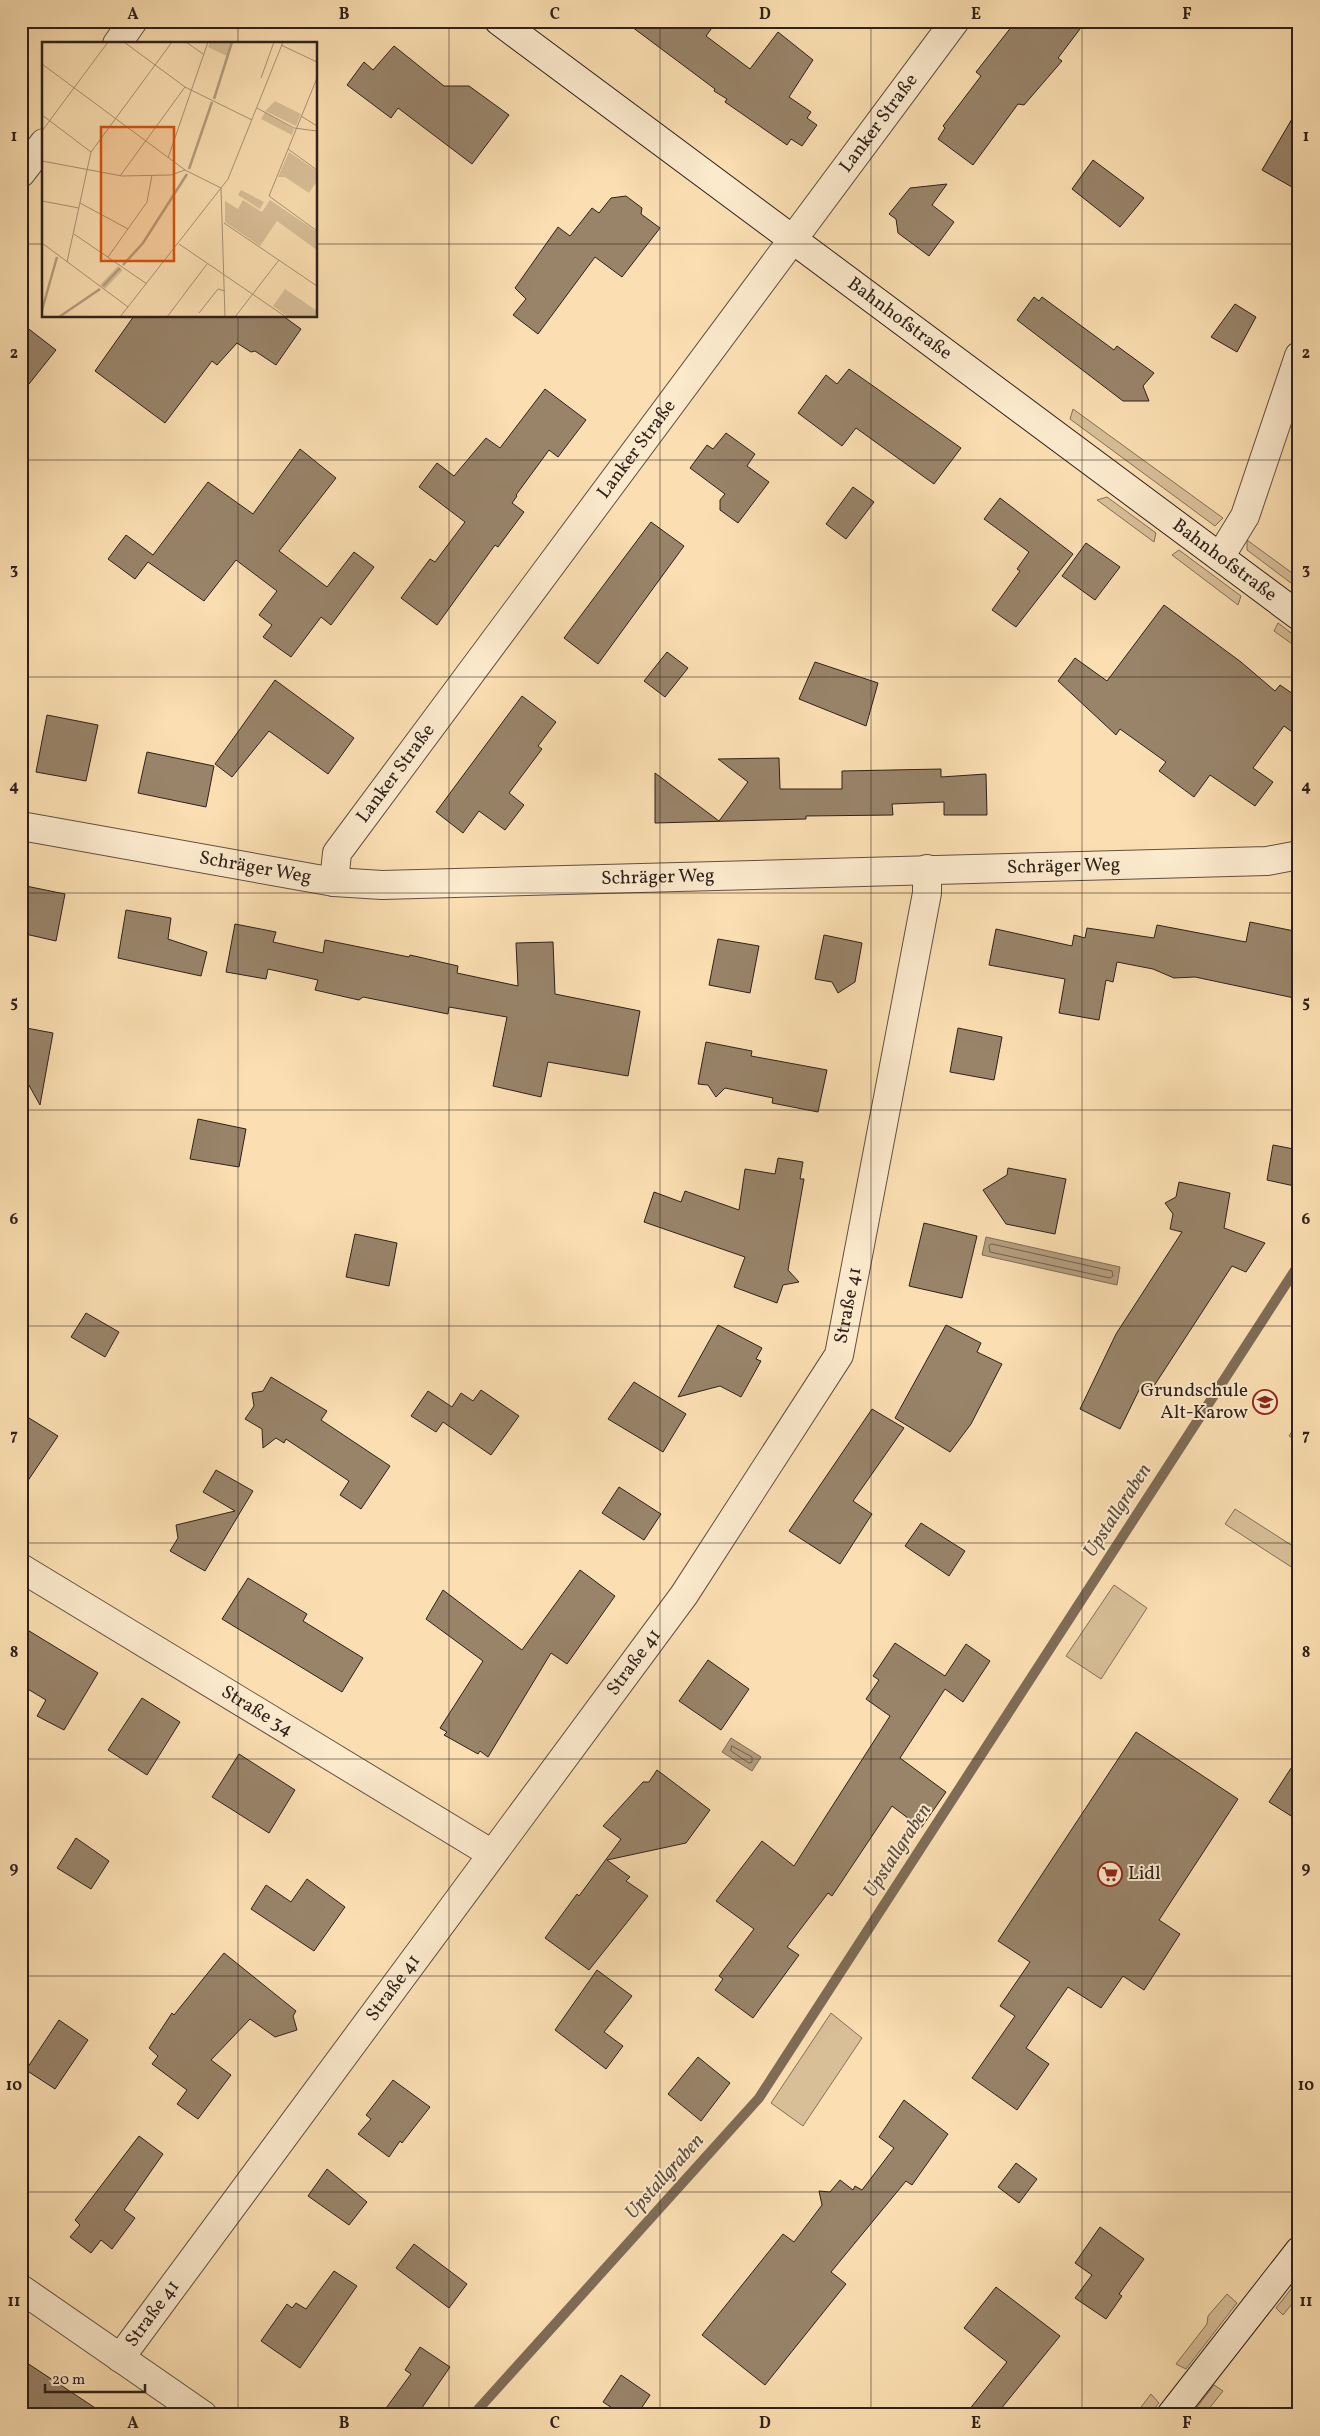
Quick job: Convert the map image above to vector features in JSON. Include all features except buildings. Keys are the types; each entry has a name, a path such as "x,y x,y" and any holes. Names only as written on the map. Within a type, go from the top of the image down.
{"street":[{"path":"118,42 133,21"},
{"name":"Bahnhofstraße","path":"499,21 1299,616"},
{"name":"Lanker Straße","path":"334,882 337,852 955,21"},
{"path":"21,173 42,146"},
{"path":"1220,557 1244,516 1299,356"},
{"name":"Schräger Weg","path":"21,826 334,882 382,885 1266,861 1299,855"},
{"name":"Straße 41","path":"120,2358 684,1595 839,1355 927,892 927,869"},
{"name":"Straße 34","path":"21,1568 492,1854"},
{"path":"1171,2415 1299,2251"},
{"path":"21,2289 203,2415"}],"shaded area":[{"path":"1073,409 1223,518 1215,526 1070,419"},
{"path":"1107,497 1156,533 1154,542 1097,500"},
{"path":"1247,540 1299,578 1299,589 1247,550"},
{"path":"1179,550 1241,596 1238,605 1172,555"},
{"path":"1278,623 1299,639 1299,649 1274,631"},
{"path":"1299,1420 1299,1442 1289,1436"},
{"path":"1235,1509 1299,1550 1299,1572 1225,1524"},
{"path":"1114,1585 1147,1608 1101,1679 1066,1656"},
{"path":"831,2013 862,2038 803,2126 771,2103"},
{"path":"1299,2279 1299,2295 1283,2315 1276,2308"},
{"path":"1227,2294 1237,2303 1186,2369 1176,2364 1207,2324 1208,2316"},
{"path":"1214,2385 1223,2391 1204,2415 1191,2415"},
{"path":"1151,2394 1159,2403 1149,2415 1135,2415"}],"water":[{"path":"986,1237 1120,1267 1117,1285 982,1255"},
{"path":"731,1738 761,1757 752,1771 722,1752"}],"waterway":[{"name":"Upstallgraben","path":"473,2415 759,2098 1299,1264"}],"place":[{"name":"Grundschule Alt-Karow","path":"1265,1402"},
{"name":"Lidl","path":"1110,1874"}]}
